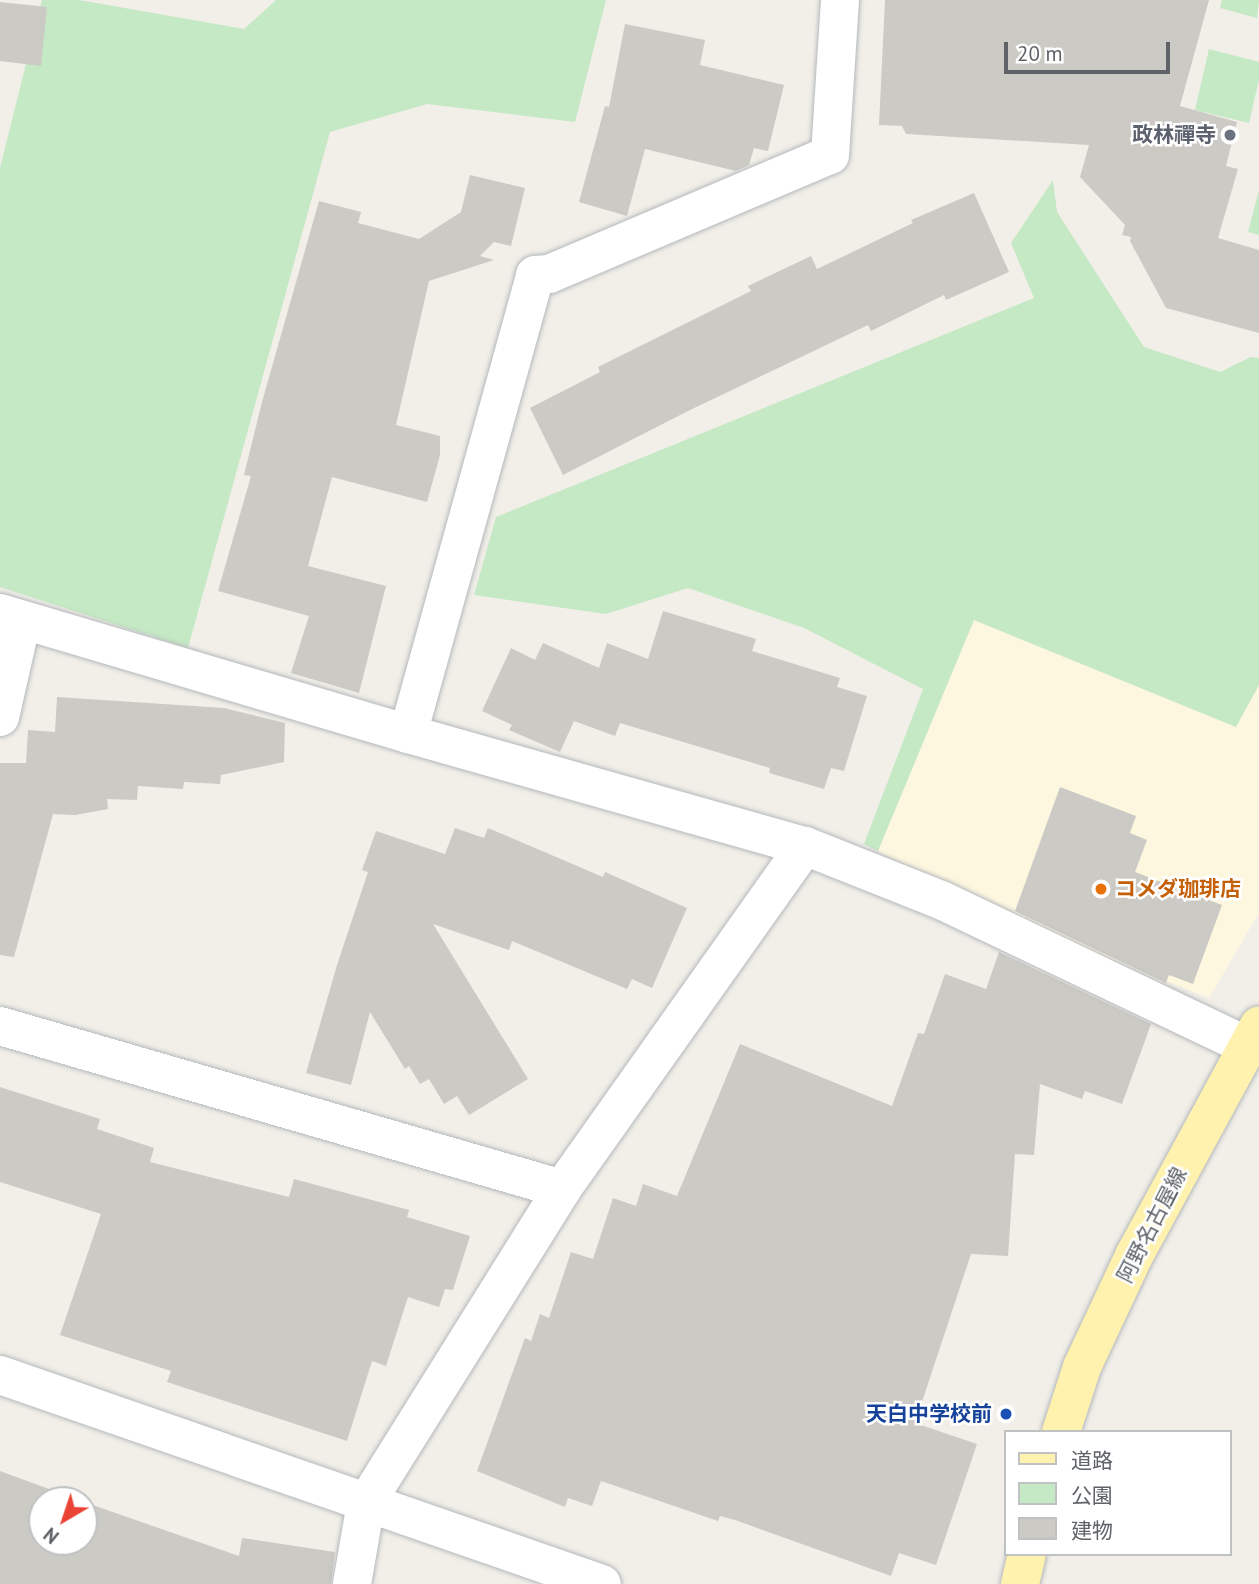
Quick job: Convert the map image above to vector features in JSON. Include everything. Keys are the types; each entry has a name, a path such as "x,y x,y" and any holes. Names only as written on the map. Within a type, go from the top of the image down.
{"main road":[{"name":"阿野名古屋線","path":"1062,1430 1082,1367 1135,1254 1255,1039"},
{"path":"1020,1584 1027,1556"}],"street":[{"path":"408,734 535,275 549,274 830,155 840,0"},
{"path":"0,717 11,616 408,734 805,846 941,900 1255,1039"},
{"path":"352,1584 366,1503 562,1189 805,846"},
{"path":"0,1026 562,1189"},
{"path":"0,1375 602,1584"}],"shaded area":[{"path":"974,620 1236,727 1259,685 1259,913 1209,998 1007,918 878,851"}],"green space":[{"path":"42,0 79,0 244,29 276,0 606,0 575,122 427,104 330,132 188,648 0,587 0,168"},
{"path":"1222,0 1259,0 1257,18 1220,8"},
{"path":"1209,49 1259,62 1259,79 1249,123 1195,110"},
{"path":"1053,180 1057,212 1144,347 1220,372 1251,357 1259,358 1259,685 1236,727 974,620 878,851 864,844 923,689 804,628 688,588 606,614 474,595 496,517 1034,298 1011,243"},
{"path":"1259,190 1259,235 1248,232"}],"building":[{"path":"885,0 1209,0 1180,106 1237,122 1226,166 1238,169 1218,238 1259,250 1259,333 1166,308 1130,241 1131,237 1122,235 1125,225 1080,177 1089,145 906,134 902,126 879,125"},
{"path":"0,2 47,7 41,66 0,61"},
{"path":"625,24 705,40 700,65 784,85 768,151 754,148 749,165 736,171 645,149 627,216 579,202 605,106 609,107"},
{"path":"470,175 525,188 511,246 494,242 480,256 494,260 429,281 396,425 440,436 440,455 427,502 332,477 308,566 386,586 359,693 291,673 309,616 218,591 251,476 244,475 262,402 319,201 361,212 358,223 419,239 461,212"},
{"path":"974,193 1009,272 946,300 944,295 871,331 868,325 688,411 563,475 530,408 600,372 598,367 751,291 748,286 811,256 817,269 913,223 911,220"},
{"path":"663,611 756,639 752,651 840,678 837,687 867,696 844,771 831,768 824,789 769,773 770,768 620,723 615,736 574,721 560,752 509,730 512,725 482,711 511,648 535,660 543,643 599,668 607,643 648,659"},
{"path":"57,697 224,708 285,723 284,762 221,775 220,784 184,782 183,789 138,786 137,800 107,799 108,809 75,815 53,814 14,957 0,955 0,763 26,763 28,730 55,732"},
{"name":"コメダ珈琲店","path":"1060,787 1136,816 1130,833 1147,840 1135,872 1222,905 1193,984 1169,975 1166,983 1015,911"},
{"path":"455,828 484,838 488,828 603,877 605,872 687,908 652,988 632,979 627,989 512,941 509,950 433,924 528,1079 469,1115 457,1096 444,1104 429,1079 420,1084 409,1066 405,1069 370,1012 351,1085 306,1073 337,965 368,872 362,870 376,831 445,854"},
{"path":"999,952 1151,1024 1122,1104 1085,1091 1082,1099 1040,1084 1034,1155 1015,1154 1008,1256 971,1254 915,1423 977,1444 936,1565 899,1553 891,1576 735,1520 720,1516 718,1521 601,1481 592,1506 568,1498 565,1507 477,1471 525,1338 531,1341 540,1314 549,1318 571,1252 593,1259 613,1198 636,1206 643,1184 677,1196 740,1044 892,1106 918,1033 924,1034 945,974 986,989"},
{"path":"0,1087 100,1119 97,1129 154,1148 150,1162 289,1197 294,1179 409,1210 407,1217 470,1236 453,1290 445,1289 439,1307 408,1297 386,1366 372,1361 347,1441 167,1382 171,1371 60,1335 101,1214 0,1182"},
{"path":"0,1471 41,1486 28,1486 28,1556 98,1556 98,1507 239,1556 242,1538 335,1552 331,1584 0,1584"}],"place":[{"name":"政林禪寺","path":"1230,135"},
{"name":"コメダ珈琲店","path":"1101,889"},
{"name":"天白中学校前","path":"1006,1414"}]}
